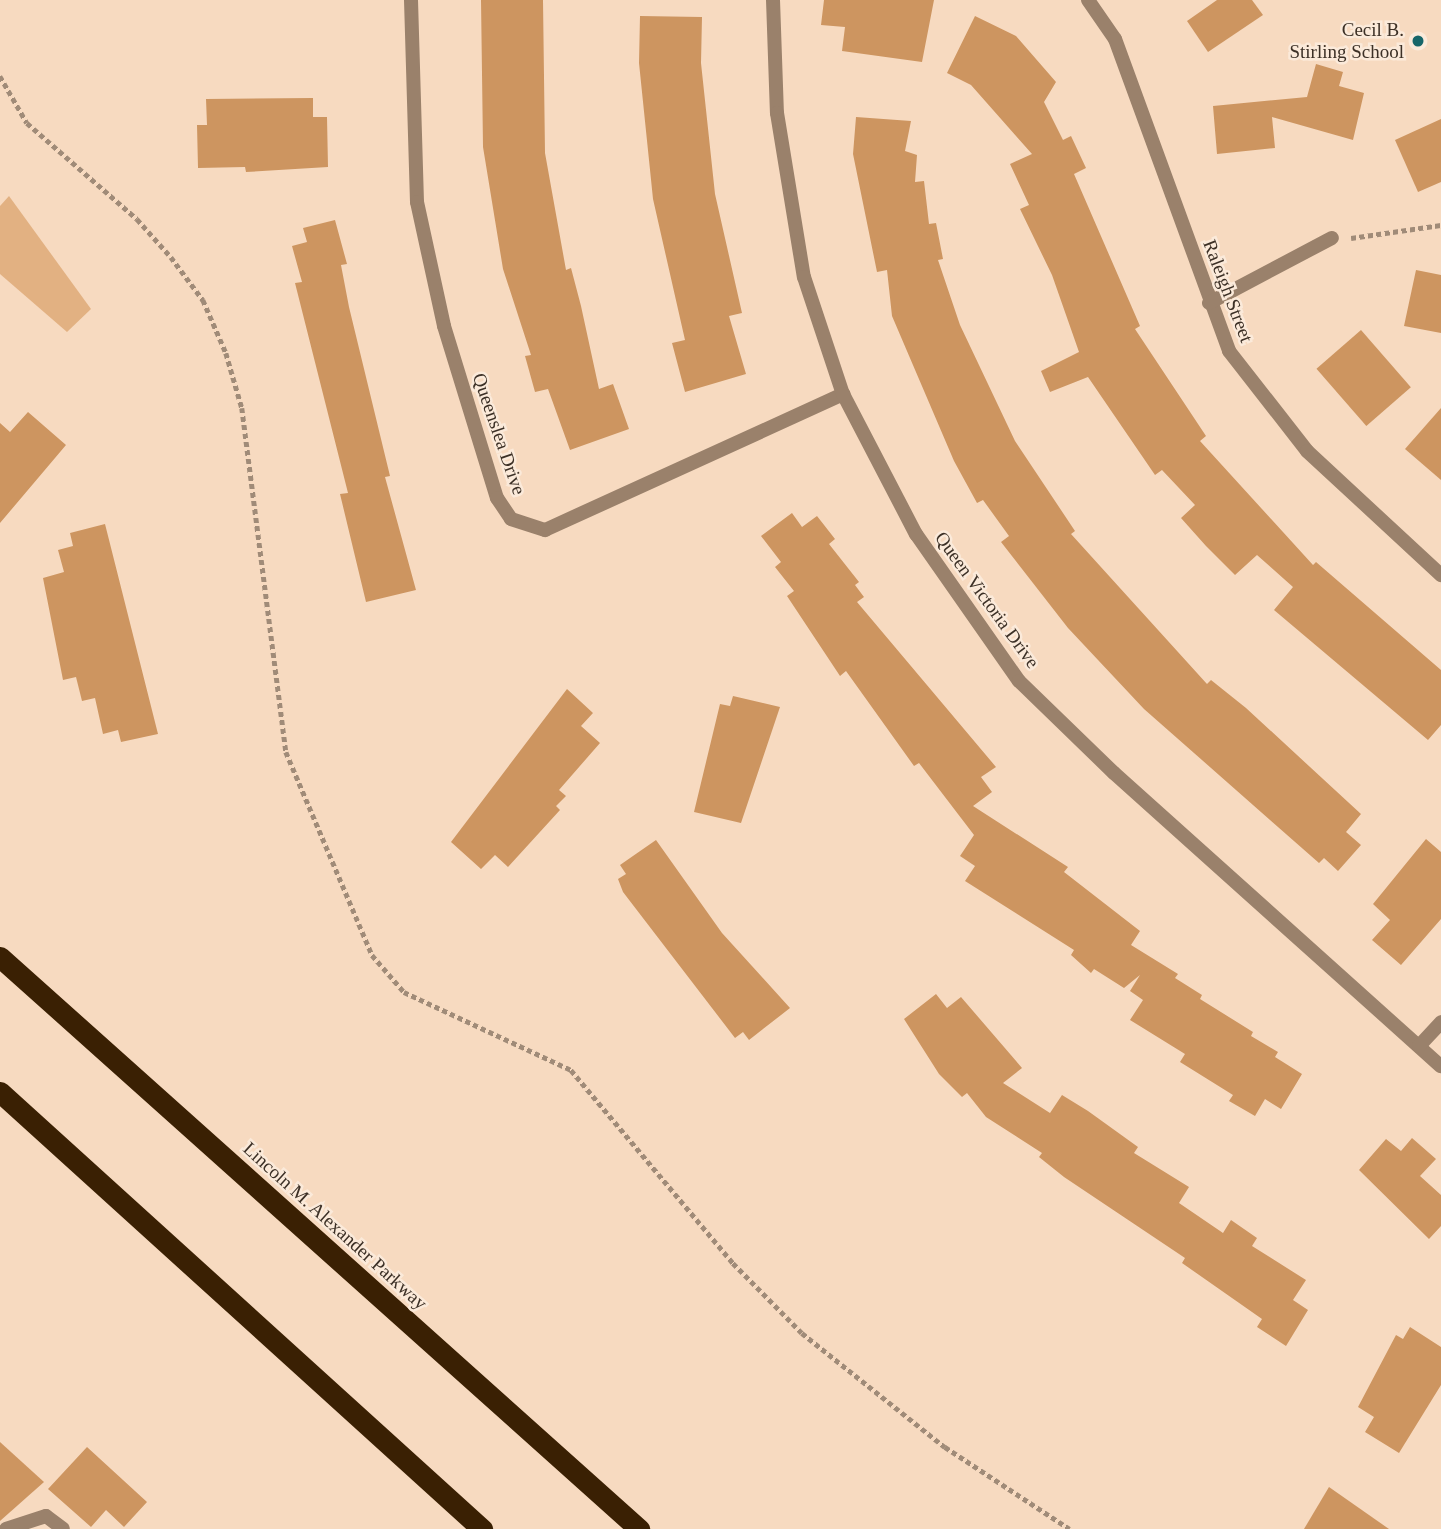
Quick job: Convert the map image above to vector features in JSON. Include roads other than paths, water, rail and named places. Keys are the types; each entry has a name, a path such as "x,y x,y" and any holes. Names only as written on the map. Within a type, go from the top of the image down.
{"highway":[{"name":"Lincoln M. Alexander Parkway","path":"0,957 639,1529"},
{"path":"0,1092 482,1529"},
{"path":"618,1510 646,1529"}],"street":[{"name":"Queenslea Drive","path":"411,0 418,202 443,326 497,498 511,519 545,530 844,394"},
{"name":"Queen Victoria Drive","path":"773,0 771,32 788,196 808,290 844,394 916,534 1019,681 1114,773 1441,1066"},
{"name":"Raleigh Street","path":"1088,0 1115,39 1149,123 1209,303 1229,351 1280,421 1441,575"},
{"path":"1209,303 1332,238"},
{"path":"1419,1046 1441,1022"},
{"path":"6,1529 46,1516 63,1529"}],"place":[{"name":"Cecil B. Stirling School","path":"1418,41"}]}
